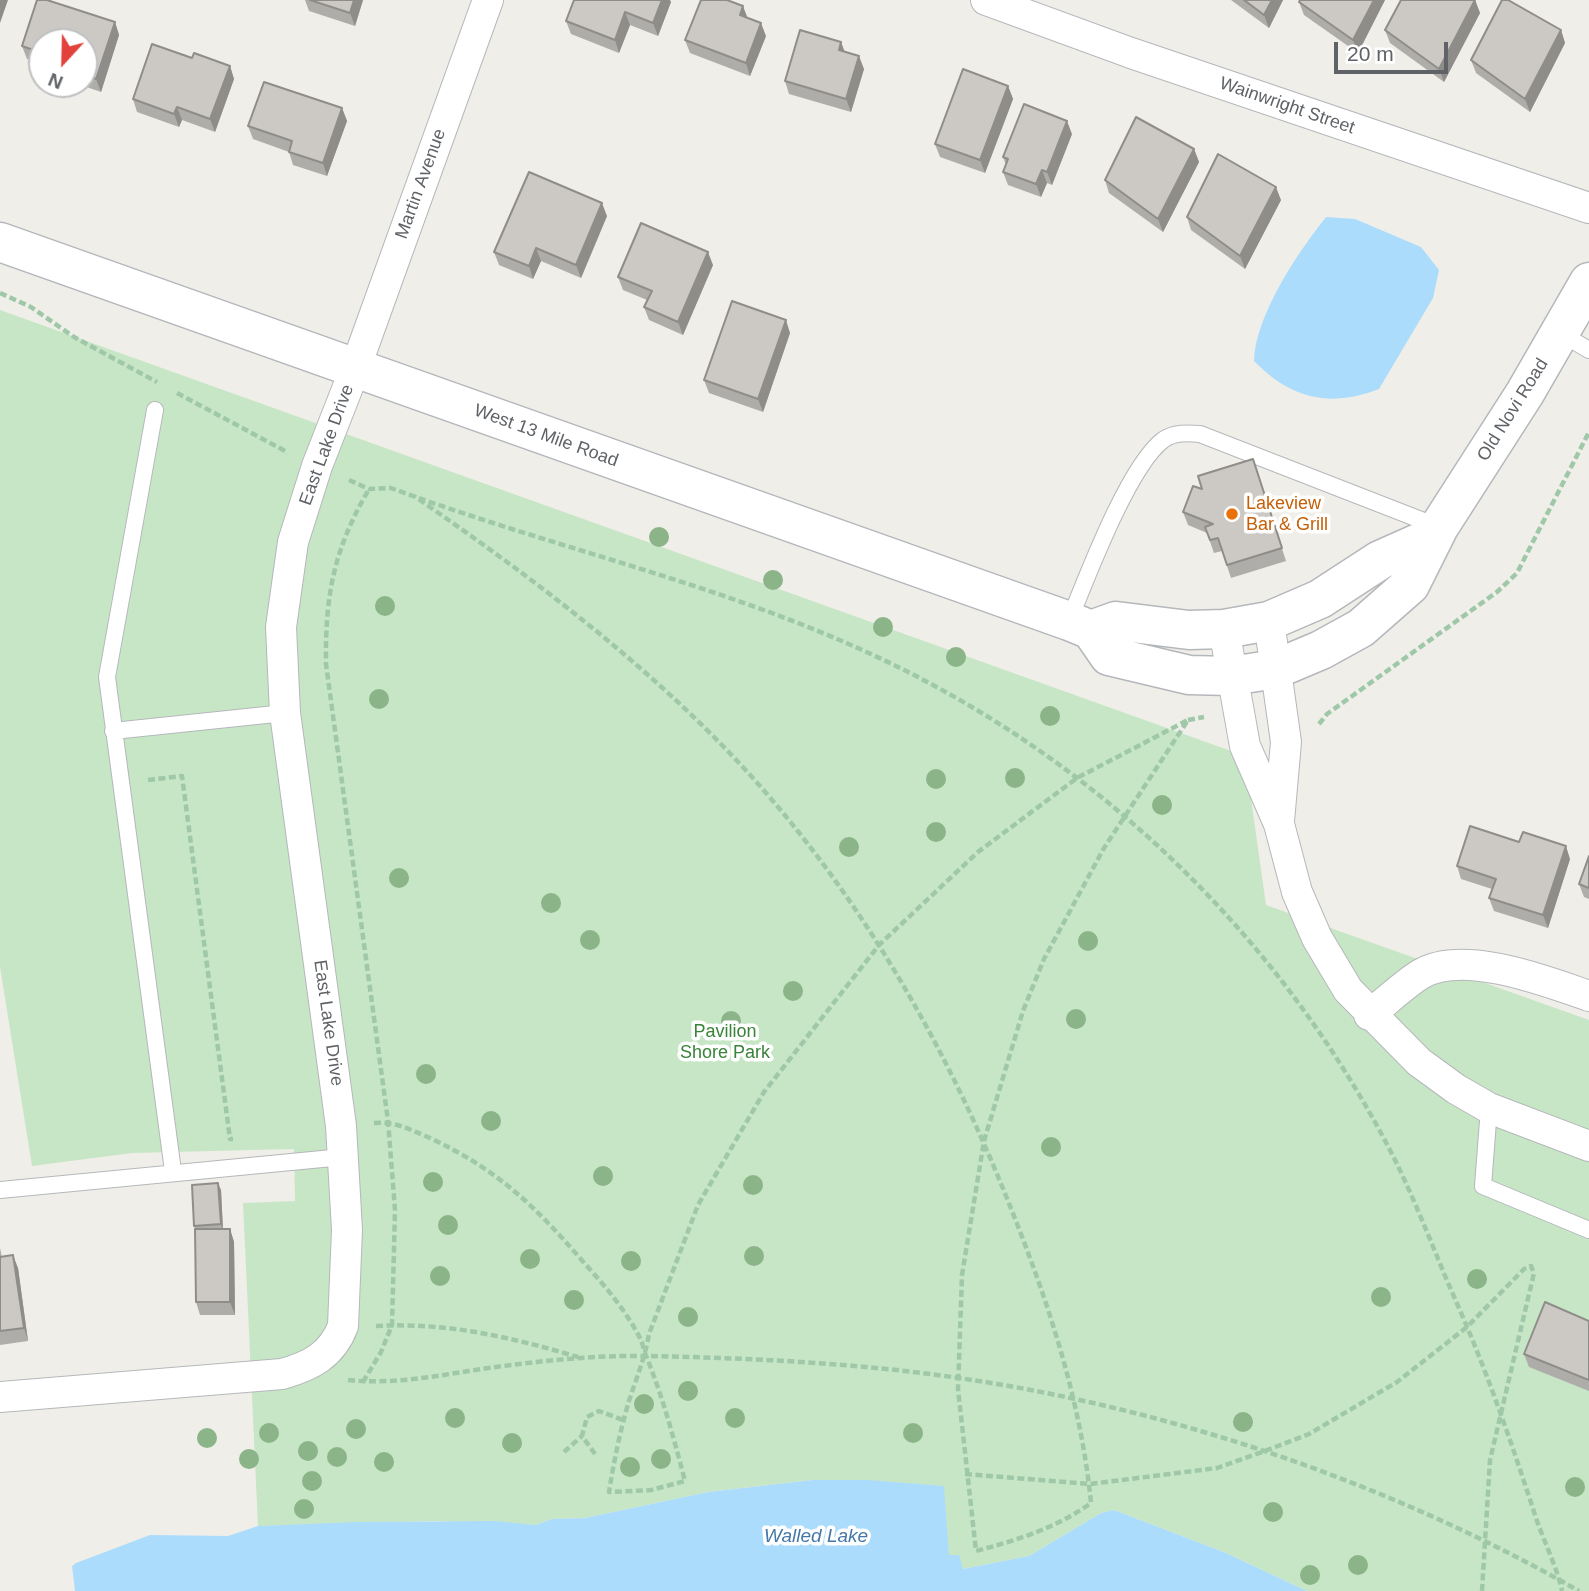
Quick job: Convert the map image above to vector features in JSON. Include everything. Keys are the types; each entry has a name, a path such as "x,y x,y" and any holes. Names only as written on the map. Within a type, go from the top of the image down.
{"street":[{"name":"Martin Avenue","path":"355,369 488,0"},
{"name":"Wainwright Street","path":"986,0 1144,58 1589,208"},
{"name":"West 13 Mile Road","path":"0,242 1080,626"},
{"name":"Old Novi Road","path":"1231,676 1276,669 1321,650 1371,620 1410,585 1436,532 1574,341 1589,282"},
{"name":"East Lake Drive","path":"343,1326 347,1230 341,1126 285,713 281,626 293,542 317,466 355,369"},
{"path":"1080,626 1116,621 1189,630 1224,629 1269,621 1320,599 1380,560 1436,532"},
{"path":"1269,621 1286,741 1279,824"},
{"path":"1080,626 1109,656 1189,675 1231,676"},
{"path":"1224,629 1245,746 1279,824 1297,892 1317,938 1342,981 1370,1015 1419,1062 1456,1089 1489,1108 1589,1146"},
{"path":"1370,1015 1421,974 1440,967 1485,967 1511,971 1589,996"},
{"path":"0,1397 282,1374 308,1367 337,1341 343,1326"}],"lane":[{"path":"155,410 107,677 173,1171"},
{"path":"1080,626 1102,542 1138,470 1165,438 1186,433 1200,434 1436,532"},
{"path":"113,731 285,713"},
{"path":"1489,1108 1483,1186 1589,1230"},
{"path":"0,1190 173,1171 343,1157"}],"path":[{"path":"0,293 31,307 74,337 159,383"},
{"path":"171,389 289,453"},
{"path":"1327,714 1497,593 1517,573 1589,432"},
{"path":"341,476 369,489 391,488 700,586 823,633 960,698 1047,753 1158,843 1240,930 1321,1032 1394,1159 1500,1410 1562,1591"},
{"path":"363,1382 381,1352 392,1325 395,1210 388,1121 326,664 326,636 334,570 346,530 369,489"},
{"path":"341,1126 388,1121 459,1152 536,1208 610,1293 641,1339 646,1356 661,1392 685,1480 651,1490 609,1492 623,1420 646,1356 649,1334 698,1205 764,1093 878,945 978,852 1077,778 1188,720 1124,816 1044,958 1023,1011 984,1140 970,1210 962,1275 958,1378 965,1474 976,1551 1029,1537 1071,1517 1091,1503 1075,1400 1026,1246 984,1140 947,1062 878,945 804,839 715,738 619,649 563,604 414,496"},
{"path":"120,783 182,776 230,1139 242,1138"},
{"path":"965,1474 1090,1484 1217,1468 1265,1451 1309,1434 1397,1382 1467,1328 1524,1269 1531,1266 1533,1281 1490,1460 1482,1591"},
{"path":"343,1326 454,1327 510,1336 578,1357"},
{"path":"282,1374 363,1382 400,1381 578,1357 646,1356 815,1364 958,1378 1075,1400 1196,1429 1265,1451 1386,1497 1485,1542 1579,1591"},
{"path":"564,1452 582,1436 587,1417 593,1411 623,1420"},
{"path":"582,1436 594,1454"}],"green space":[{"name":"Pavilion Shore Park","path":"0,310 1245,756 1266,905 1589,1020 1589,1591 1307,1591 1226,1553 1114,1510 1101,1513 1029,1556 963,1569 949,1555 813,1480 708,1492 585,1518 552,1519 535,1525 436,1521 258,1526 243,1203 295,1201 294,1149 132,1153 32,1166 0,967"}],"water":[{"path":"1326,217 1355,219 1421,247 1439,270 1433,298 1379,389 1361,395 1328,399 1297,392 1268,374 1254,361 1262,324 1280,285"},
{"name":"Walled Lake","path":"813,1480 868,1480 944,1486 949,1555 959,1555 963,1569 1029,1556 1101,1513 1114,1510 1226,1553 1307,1591 75,1591 72,1566 76,1563 150,1535 228,1536 258,1526 357,1522 495,1521 535,1525 552,1519 585,1518 708,1492"}],"building":[{"path":"37,0 47,0 115,22 98,73 98,28 28,28 28,48 22,46"},
{"path":"310,0 354,0 350,13"},
{"path":"574,0 662,0 653,23 625,12 615,40 566,21"},
{"path":"701,0 727,0 743,6 740,15 761,23 746,63 685,40"},
{"path":"1244,0 1272,0 1264,15"},
{"path":"1374,0 1353,40 1299,2"},
{"path":"1401,0 1475,0 1439,69 1385,30"},
{"path":"1502,0 1508,0 1561,30 1525,99 1471,60"},
{"path":"800,30 841,42 839,50 859,56 846,99 785,81"},
{"path":"152,44 192,58 194,53 230,66 210,119 177,107 174,114 133,99"},
{"path":"963,69 1008,86 980,160 935,144"},
{"path":"264,82 342,108 323,163 289,152 292,141 248,126"},
{"path":"1024,104 1067,121 1047,172 1042,170 1036,184 1003,172 1008,159 1003,157"},
{"path":"1136,117 1194,149 1158,219 1105,180"},
{"path":"1218,154 1276,187 1240,256 1187,217"},
{"path":"529,172 602,203 576,265 536,248 529,266 494,252"},
{"path":"641,223 708,252 678,322 644,307 652,291 618,277"},
{"path":"732,301 786,320 758,399 704,380"},
{"name":"Lakeview Bar & Grill","path":"1253,459 1282,548 1227,565 1218,538 1210,540 1205,527 1213,524 1183,512 1193,486 1202,489 1198,476"},
{"path":"1470,826 1519,842 1523,832 1566,846 1543,915 1489,898 1496,879 1457,866"},
{"path":"1589,856 1589,888 1579,884"},
{"path":"218,1183 221,1224 194,1226 192,1185"},
{"path":"195,1229 230,1229 230,1302 196,1302"},
{"path":"13,1255 24,1328 0,1331 0,1257"},
{"path":"1545,1302 1589,1321 1589,1380 1524,1354"}],"place":[{"name":"Lakeview Bar & Grill","path":"1232,514"}]}
